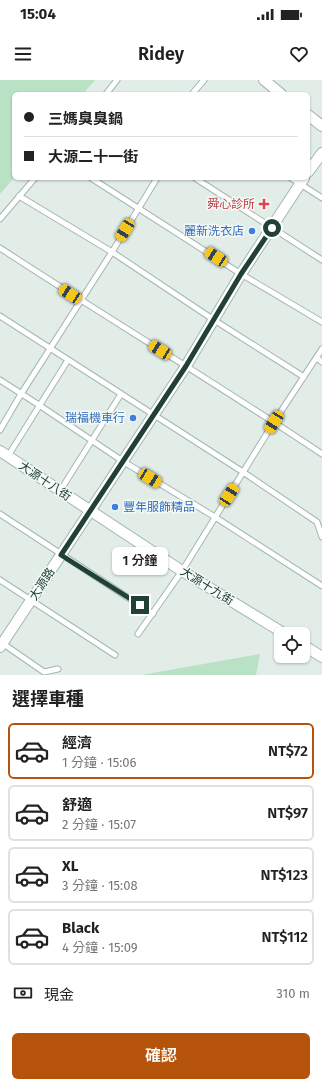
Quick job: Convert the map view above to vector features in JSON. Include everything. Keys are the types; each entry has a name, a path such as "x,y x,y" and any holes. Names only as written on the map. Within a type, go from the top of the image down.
{"street":[{"path":"264,80 279,92"},
{"path":"310,117 322,126"},
{"path":"310,169 322,153"},
{"name":"大源路","path":"1,644 32,601 90,510 124,462 186,366 241,274 302,181"},
{"name":"大源十八街","path":"4,454 90,510"},
{"name":"大源十九街","path":"90,510 182,571 274,627"},
{"path":"310,649 322,657"}],"lane":[{"path":"108,92 117,80"},
{"path":"194,92 204,80"},
{"path":"0,219 33,180"},
{"path":"94,180 139,207 241,274 322,322"},
{"path":"0,430 21,394 51,349 156,180"},
{"path":"198,180 322,260"},
{"path":"302,181 322,198"},
{"path":"19,196 112,252 214,320 304,377"},
{"path":"0,248 322,454"},
{"path":"0,316 243,472 317,522 322,536"},
{"path":"138,634 182,571 274,422 322,349"},
{"path":"317,358 322,362"},
{"path":"4,454 39,405 68,360"},
{"path":"0,380 124,462 215,517 322,586"},
{"path":"60,491 121,394"},
{"path":"0,514 153,614"},
{"path":"0,580 115,655"},
{"path":"1,644 44,672 58,669"}],"green space":[{"path":"0,80 95,80 85,92 12,92 12,180 0,194"},
{"path":"260,654 256,675 141,675"}],"place":[{"name":"舜心診所","path":"264,204"},
{"name":"麗新洗衣店","path":"252,231"},
{"name":"瑞福機車行","path":"133,418"},
{"name":"豐年服飾精品","path":"115,507"}],"route":[{"path":"140,605 61,555 90,510 124,462 186,366 241,274 272,228"}]}
